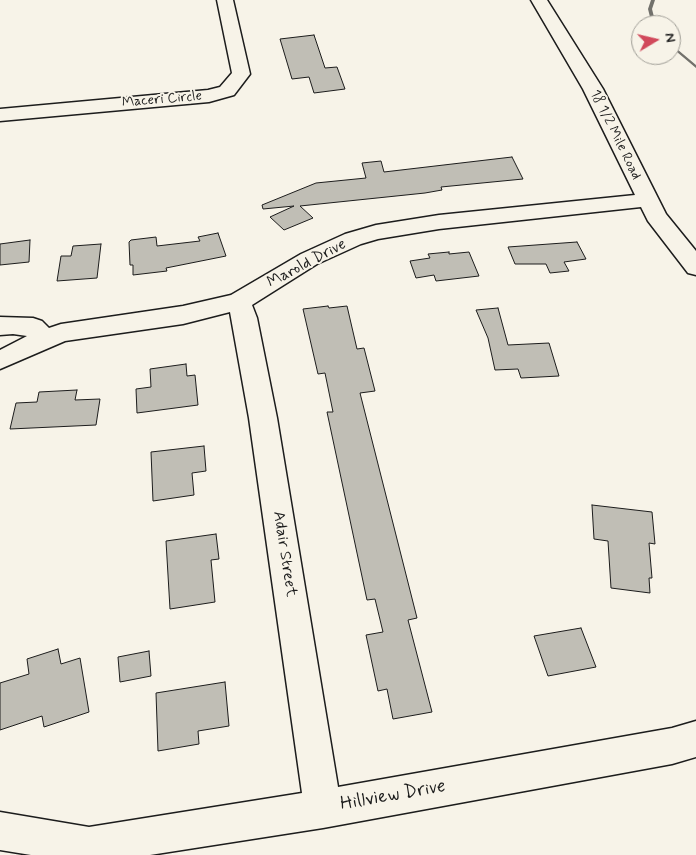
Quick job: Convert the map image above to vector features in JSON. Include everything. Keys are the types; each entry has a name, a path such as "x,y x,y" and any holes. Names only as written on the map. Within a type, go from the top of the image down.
{"street":[{"name":"Maceri Circle","path":"0,115 209,96 227,91 241,74 225,0"},
{"name":"18 1/2 Mile Road","path":"540,0 594,89 647,200 667,232 696,267"},
{"name":"Marold Drive","path":"0,326 13,324 33,336 183,316 238,302 318,255 353,239 376,232 439,222 647,200"},
{"name":"Adair Street","path":"238,302 244,318 263,418 324,808"},
{"name":"Marold Drive","path":"0,360 15,356 33,336"},
{"name":"Hillview Drive","path":"0,831 62,848 324,808 672,746 696,739"}],"building":[{"path":"314,35 325,68 337,67 345,89 314,93 309,77 292,79 280,39"},
{"path":"512,157 523,179 441,187 442,190 425,193 300,206 313,218 284,230 270,217 294,206 263,209 262,205 316,183 366,178 362,163 381,161 384,172"},
{"path":"218,233 226,256 166,268 167,271 133,275 133,265 130,265 129,242 131,240 156,237 157,246 200,241 198,237"},
{"path":"30,240 29,262 0,265 0,244"},
{"path":"577,242 586,259 564,262 569,271 550,273 546,264 515,264 508,247"},
{"path":"101,244 97,278 57,281 61,256 71,256 73,246"},
{"path":"449,252 449,254 469,252 479,276 436,281 434,275 416,278 410,261 430,258 428,254"},
{"path":"328,306 329,308 347,306 357,349 364,348 375,391 360,393 417,618 408,620 432,712 393,719 387,689 378,691 366,635 383,632 375,599 367,600 327,412 333,412 325,373 318,374 303,309"},
{"path":"498,308 508,345 549,343 559,376 521,378 518,369 495,370 488,338 476,310"},
{"path":"186,364 187,376 195,375 198,405 137,413 136,389 151,387 150,369"},
{"path":"77,390 75,400 100,399 96,425 10,429 16,403 37,402 39,392"},
{"path":"204,446 206,471 192,473 194,495 153,501 151,452"},
{"path":"592,505 652,512 655,544 649,543 652,578 649,578 650,593 611,588 608,541 594,539"},
{"path":"216,534 219,559 211,560 215,602 170,609 166,541"},
{"path":"581,628 596,667 548,676 534,636"},
{"path":"58,649 61,664 80,658 89,712 44,727 42,716 0,730 0,683 29,674 27,659"},
{"path":"149,651 151,676 120,682 118,657"},
{"path":"225,682 229,726 198,731 199,744 158,751 156,693"}],"waterway":[{"path":"652,15 650,9 653,0"},
{"path":"681,54 696,67"}]}
